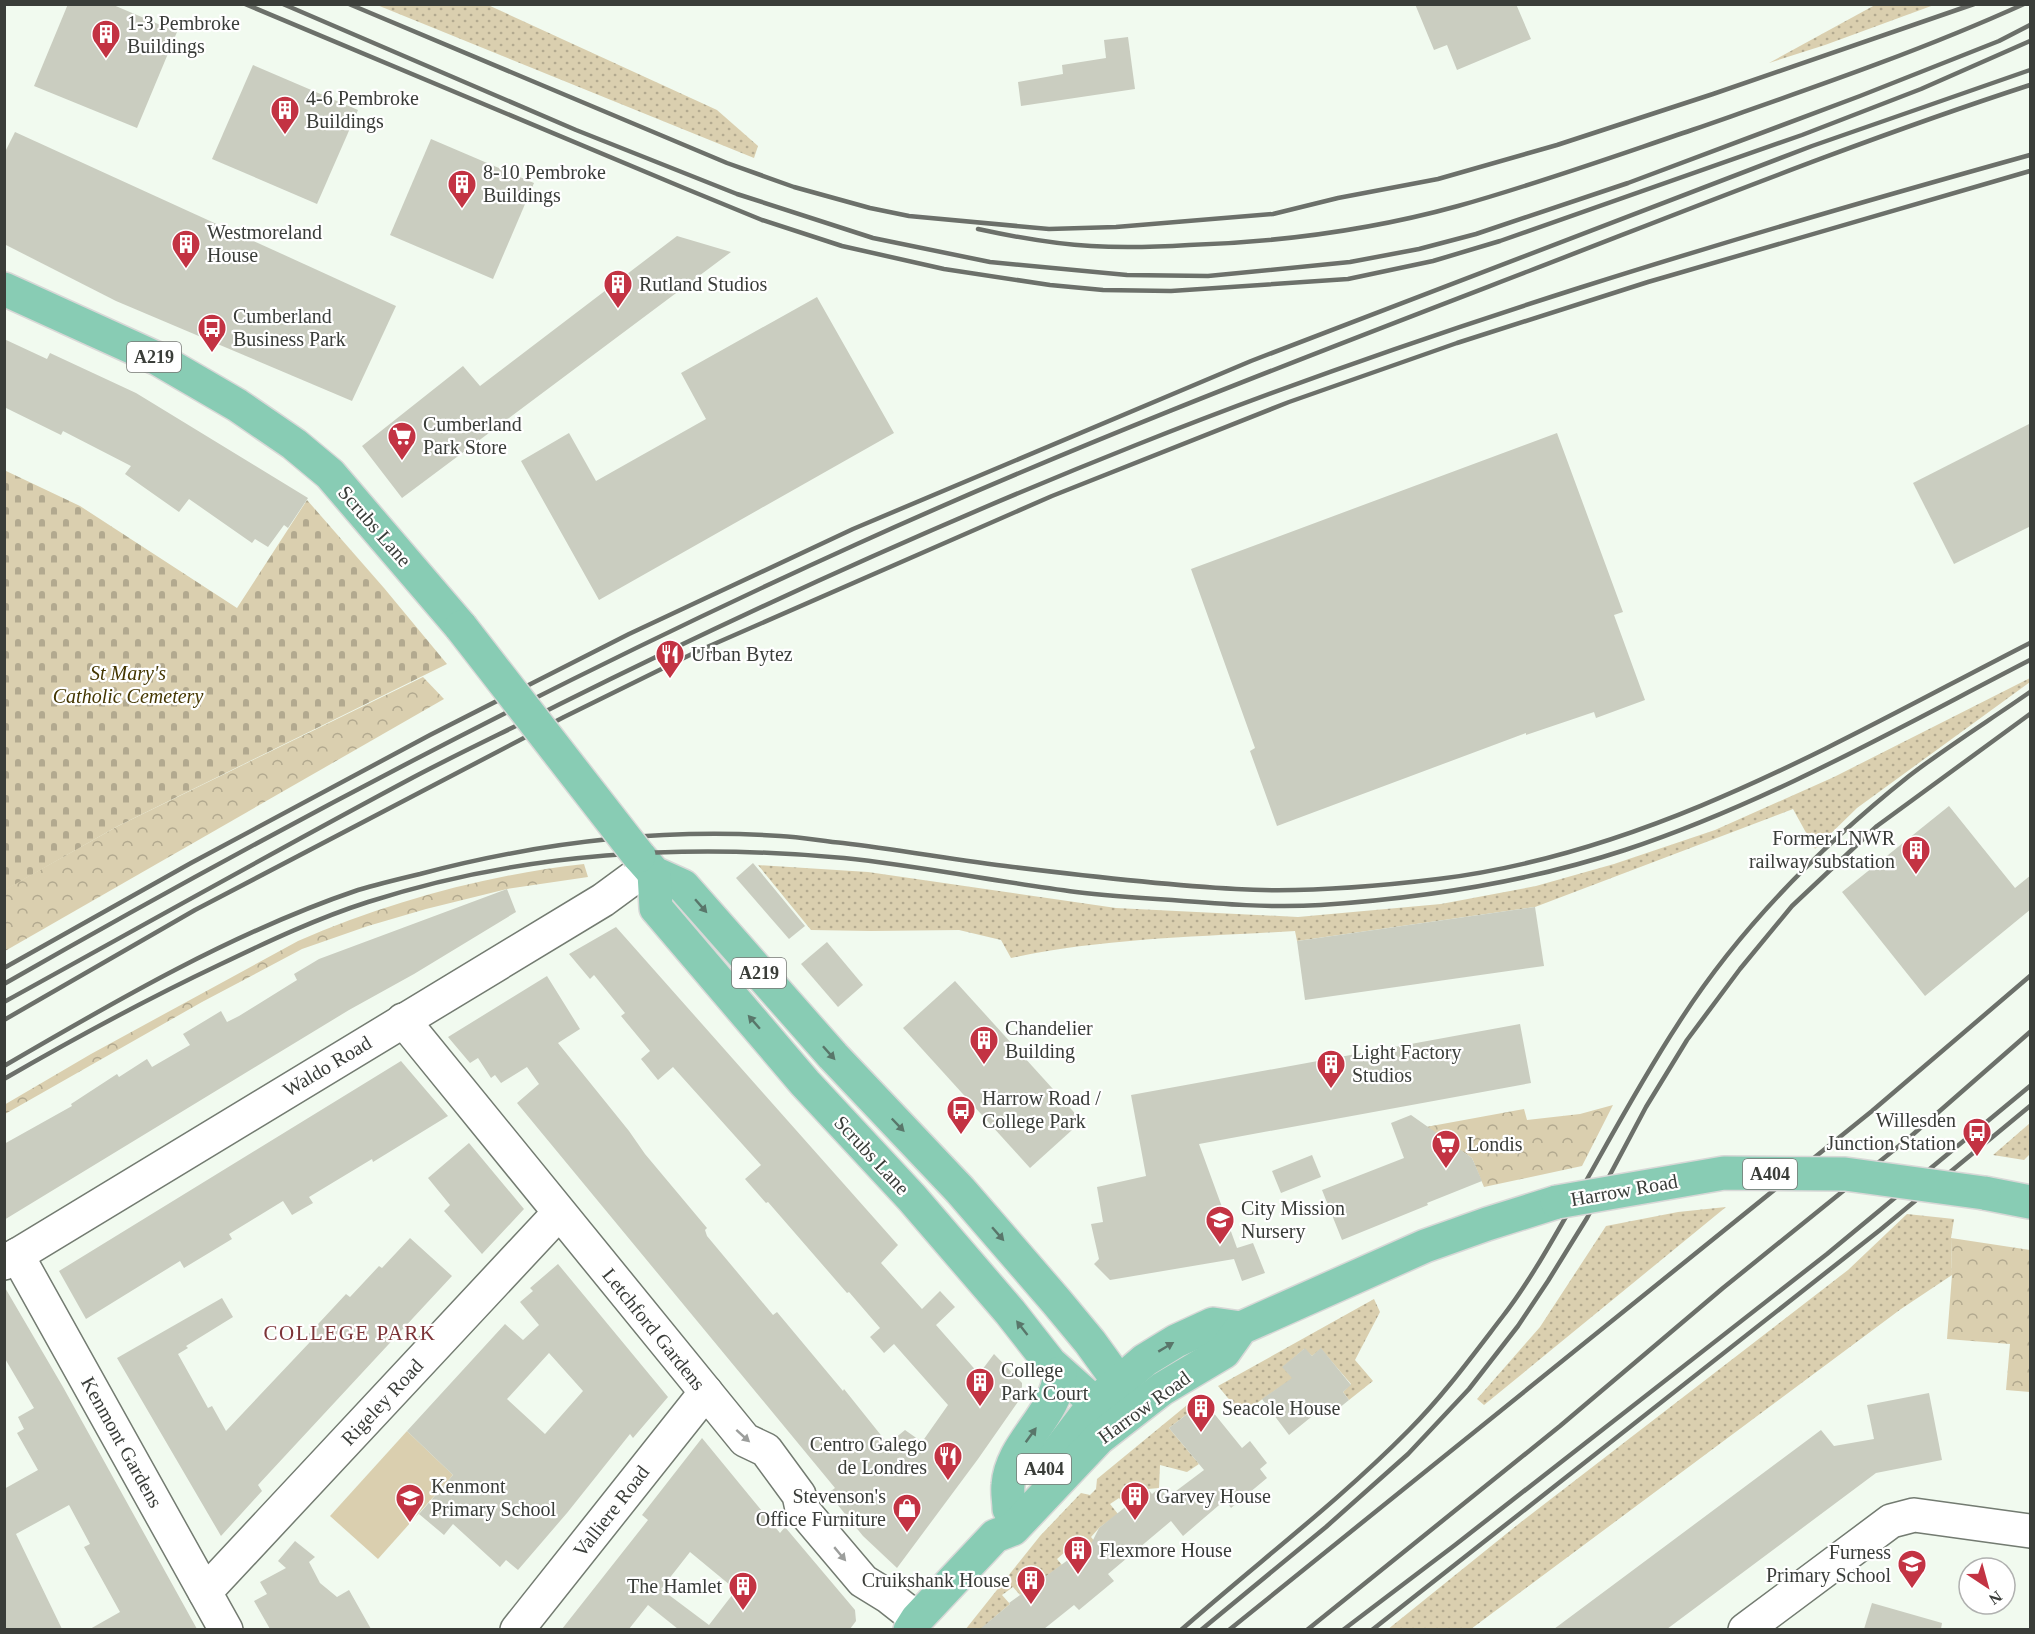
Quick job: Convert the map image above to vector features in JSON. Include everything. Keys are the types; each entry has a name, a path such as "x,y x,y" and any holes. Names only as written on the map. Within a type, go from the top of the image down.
{"main road":[{"name":"Scrubs Lane","path":"4,288 158,359 237,405 294,444 330,474 461,627 647,866 683,886 832,1056 960,1190 1069,1316 1116,1404"},
{"name":"Scrubs Lane","path":"647,866 656,908 806,1083 919,1206 1050,1363 1060,1372 1116,1404"},
{"name":"Harrow Road","path":"914,1624 1002,1522 1013,1528 1099,1438 1116,1404 1145,1360 1176,1341 1213,1324 1240,1328 1425,1246 1557,1202 1724,1173 1845,1174 1984,1193 2031,1202"},
{"path":"1002,1522 1008,1484 1015,1460 1054,1399 1059,1387 1060,1372"}],"street":[{"name":"Waldo Road","path":"11,1259 603,900 647,866"},
{"name":"Letchford Gardens","path":"403,1020 745,1440 766,1450 799,1495 802,1509 863,1581 896,1602 914,1624"},
{"name":"Rigeley Road","path":"205,1592 560,1213"},
{"name":"Kenmont Gardens","path":"11,1259 226,1629"},
{"name":"Valliere Road","path":"517,1629 706,1392"},
{"path":"1745,1629 1891,1521 1914,1515 2031,1531"}],"green space":[{"path":"377,5 488,5 717,110 758,146 754,158"},
{"path":"1875,5 1934,5 1769,63"},
{"name":"St Mary's Catholic Cemetery","path":"4,470 80,506 237,608 307,500 447,664 118,826 5,890"},
{"path":"423,677 444,699 5,951 4,890 118,826"},
{"path":"2030,678 2030,682 1857,808 1815,849 1793,809 1535,907 1297,941 1295,931 1188,937 1081,946 1011,958 1001,940 959,930 811,930 758,865 868,872 1116,908 1298,917 1441,904 1536,886 1614,864 1715,830 1834,777"},
{"path":"584,864 588,877 507,889 426,909 302,949 202,1002 5,1114 4,1105 91,1054 298,941 367,914 438,892 511,875"},
{"path":"1613,1105 1582,1166 1484,1187 1472,1158 1426,1127 1524,1109 1527,1120 1580,1114"},
{"path":"2030,1123 2030,1154 2024,1160 1993,1155"},
{"path":"1726,1207 1484,1405 1477,1399 1540,1327 1606,1226 1678,1212"},
{"path":"1907,1214 1954,1219 1951,1238 1952,1275 1901,1309 1471,1629 1387,1630 1516,1526 1848,1270"},
{"path":"1951,1238 2030,1250 2030,1392 2006,1390 2010,1344 1947,1339 1952,1275"},
{"path":"1374,1299 1380,1312 1355,1360 1373,1381 1349,1400 1343,1392 1351,1384 1321,1349 1312,1356 1304,1349 1283,1367 1301,1388 1291,1396 1280,1387 1241,1414 1218,1386"},
{"path":"1198,1396 1204,1401 1169,1428 1199,1464 1187,1472 1160,1465 1159,1488 1148,1489 1127,1507 1119,1498 1110,1504 1118,1514 1091,1537 1096,1543 1075,1560 1066,1551 1057,1559 1062,1565 1020,1595 1013,1587 1002,1595 1010,1604 990,1621 996,1629 965,1630 1040,1536 1081,1493 1090,1495 1096,1489 1097,1479"},
{"path":"407,1431 453,1475 378,1559 330,1516"}],"building":[{"name":"1-3 Pembroke Buildings","path":"68,4 111,4 177,32 137,128 34,86"},
{"path":"1415,4 1516,4 1531,39 1457,70 1447,45 1434,50"},
{"path":"1128,37 1135,89 1021,106 1018,82 1063,74 1062,65 1106,58 1104,40"},
{"name":"4-6 Pembroke Buildings","path":"253,65 358,110 317,204 212,159"},
{"name":"Westmoreland House","path":"15,132 396,306 352,401 116,301 4,244 4,154"},
{"name":"8-10 Pembroke Buildings","path":"431,139 534,183 493,279 390,235"},
{"name":"Rutland Studios","path":"677,236 731,252 402,498 362,446 463,366 480,386"},
{"path":"817,297 894,433 599,600 521,461 569,433 596,481 706,419 681,373"},
{"path":"4,339 47,359 50,353 136,393 308,498 288,528 284,525 268,547 255,539 252,543 189,499 179,512 125,474 131,466 63,431 61,435 4,407"},
{"path":"2031,423 2031,526 1954,564 1913,483"},
{"path":"1557,433 1623,612 1614,615 1645,700 1596,718 1594,712 1526,735 1526,733 1277,826 1250,751 1255,748 1191,569"},
{"path":"1949,806 2015,888 2031,875 2031,909 1925,996 1842,892"},
{"path":"753,863 805,926 789,939 736,878"},
{"path":"507,889 516,912 414,974 349,1010 4,1220 4,1144 72,1106 71,1104 117,1074 119,1077 147,1059 152,1067 190,1045 183,1034 221,1011 227,1022 239,1016 297,980 294,974 319,959"},
{"path":"1535,907 1544,966 1305,1000 1297,941"},
{"path":"616,927 898,1245 881,1263 922,1309 940,1291 955,1307 936,1325 979,1374 994,1354 1022,1383 1022,1396 897,1568 863,1536 828,1493 835,1488 517,1103 539,1084 527,1067 501,1083 495,1075 491,1078 478,1058 470,1063 448,1037 547,976 580,1029 558,1043 645,1154 707,1228 705,1230 707,1236 773,1315 777,1312 888,1444 905,1430 922,1442 948,1405 894,1344 884,1353 870,1337 880,1328 745,1179 761,1165 673,1067 658,1080 641,1059 650,1051 621,1016 625,1013 594,975 590,979 569,954"},
{"path":"827,942 863,985 838,1007 801,964"},
{"name":"Chandelier Building","path":"955,981 1082,1121 1030,1168 903,1028"},
{"name":"Light Factory Studios","path":"1520,1024 1531,1083 1199,1144 1237,1248 1253,1243 1265,1273 1242,1281 1234,1259 1110,1280 1094,1264 1099,1259 1091,1224 1103,1222 1097,1187 1146,1176 1131,1095"},
{"path":"401,1061 448,1116 373,1162 372,1159 309,1197 313,1203 292,1215 283,1201 229,1234 232,1239 184,1268 180,1261 86,1319 59,1271"},
{"path":"1411,1115 1472,1158 1482,1181 1342,1240 1322,1190 1404,1158 1391,1123"},
{"path":"469,1143 524,1209 482,1254 444,1211 450,1205 428,1178"},
{"path":"1312,1155 1321,1177 1281,1193 1272,1171"},
{"path":"410,1238 452,1276 258,1485 262,1491 221,1536 117,1358 222,1298 233,1317 186,1346 188,1348 178,1354 208,1408 212,1406 226,1431 310,1342 306,1337 346,1294 350,1297"},
{"path":"558,1264 668,1397 633,1438 630,1434 518,1570 506,1560 500,1567 453,1524 444,1535 419,1514 453,1475 407,1431 505,1324 523,1340 539,1325 520,1302 533,1291 530,1288","holes":["549,1353 583,1391 545,1434 507,1399"]},
{"path":"4,1286 63,1387 197,1629 90,1629 120,1612 84,1547 90,1544 69,1505 16,1534 62,1629 4,1629 4,1489 38,1470 17,1433 24,1429 18,1417 34,1408 4,1357"},
{"path":"1305,1348 1312,1356 1321,1348 1351,1385 1343,1392 1349,1400 1328,1417 1321,1409 1289,1435 1262,1399 1292,1378 1282,1367"},
{"path":"1929,1393 1942,1460 1876,1473 1667,1629 1554,1629 1821,1430 1834,1446 1874,1439 1867,1405"},
{"path":"1204,1401 1242,1448 1250,1441 1267,1463 1260,1469 1267,1478 1231,1508 1225,1500 1183,1536 1171,1521 1108,1574 1114,1581 1079,1610 1074,1605 1044,1629 980,1629 1009,1603 1072,1557 1080,1566 1099,1528 1148,1489 1152,1494 1159,1488 1168,1497 1204,1470 1169,1428"},
{"path":"702,1438 780,1533 785,1527 855,1610 856,1621 850,1629 678,1629 648,1605 629,1629 562,1629 648,1520 642,1515","holes":["690,1552 736,1590 709,1625 661,1589"]},
{"path":"295,1541 315,1557 309,1562 320,1583 337,1597 349,1590 371,1629 270,1629 254,1601 267,1594 260,1582 286,1568 278,1561"},
{"path":"1872,1603 1942,1623 1941,1629 1864,1629"}],"railway":[{"path":"245,4 762,220 842,246 944,269 1050,285 1103,290 1171,291 1348,279 1433,261 1500,241 1802,135 1921,89 2030,41"},
{"path":"283,4 576,130 737,194 873,238 990,262 1127,275 1208,276 1350,262 1419,249 1476,234 1628,183 1860,96 1999,41 2030,25"},
{"path":"349,4 727,163 794,187 909,216 1049,229 1116,227 1273,214 1338,198 1438,179 1557,145 1974,4"},
{"path":"978,229 1063,244 1140,247 1291,238 1392,222 1458,206 1576,170 1692,130 1901,55 2024,4"},
{"path":"4,968 191,863 430,735 629,634 853,529 1251,361 1812,146 2030,70"},
{"path":"4,984 319,810 533,699 748,594 940,507 1023,471 1360,336 1841,151 2030,85"},
{"path":"4,1002 412,778 631,669 917,536 1136,445 1467,324 1804,219 2030,155"},
{"path":"4,1020 195,910 564,717 698,651 1052,496 1289,402 1457,343 1648,282 2030,171"},
{"path":"4,1066 177,969 266,926 312,907 358,890 464,863 598,840 689,834 780,836 1096,877 1261,890 1312,890 1388,885 1517,865 1594,845 1670,818 1744,787 1888,717 2030,643"},
{"path":"4,1079 166,991 257,947 349,908 426,885 544,862 663,852 784,854 873,861 1047,888 1124,897 1265,906 1321,905 1398,898 1513,880 1625,850 1730,810 1831,763 2030,660"},
{"path":"1181,1630 1382,1457 1458,1375 1529,1279 1635,1094 1678,1024 1727,955 1754,922 1813,860 1876,803 1924,765 2030,692"},
{"path":"1201,1630 1326,1527 1408,1454 1469,1389 1518,1326 1548,1281 1587,1218 1646,1107 1687,1040 1740,969 1792,906 1877,826 2030,714"},
{"path":"1229,1630 1872,1111 2030,976"},
{"path":"1307,1630 1560,1426 1723,1288 1910,1137 2030,1032"},
{"path":"1343,1630 1827,1254 2030,1086"},
{"path":"1372,1630 1880,1230 2030,1106"}],"place":[{"name":"1-3 Pembroke Buildings","path":"106,60"},
{"name":"4-6 Pembroke Buildings","path":"285,136"},
{"name":"8-10 Pembroke Buildings","path":"462,210"},
{"name":"Westmoreland House","path":"186,270"},
{"name":"Rutland Studios","path":"618,310"},
{"name":"Cumberland Business Park","path":"212,354"},
{"name":"Cumberland Park Store","path":"402,462"},
{"name":"Urban Bytez","path":"670,680"},
{"name":"Former LNWR railway substation","path":"1916,876"},
{"name":"Chandelier Building","path":"984,1066"},
{"name":"Light Factory Studios","path":"1331,1090"},
{"name":"Harrow Road / College Park","path":"961,1136"},
{"name":"Willesden Junction Station","path":"1977,1158"},
{"name":"Londis","path":"1446,1170"},
{"name":"City Mission Nursery","path":"1220,1246"},
{"name":"College Park Court","path":"980,1408"},
{"name":"Seacole House","path":"1201,1434"},
{"name":"Centro Galego de Londres","path":"948,1482"},
{"name":"Garvey House","path":"1135,1522"},
{"name":"Kenmont Primary School","path":"410,1524"},
{"name":"Stevenson's Office Furniture","path":"907,1534"},
{"name":"Flexmore House","path":"1078,1576"},
{"name":"Furness Primary School","path":"1912,1590"},
{"name":"Cruikshank House","path":"1031,1606"},
{"name":"The Hamlet","path":"743,1612"}],"district":[{"name":"COLLEGE PARK","path":"350,1333"}]}
